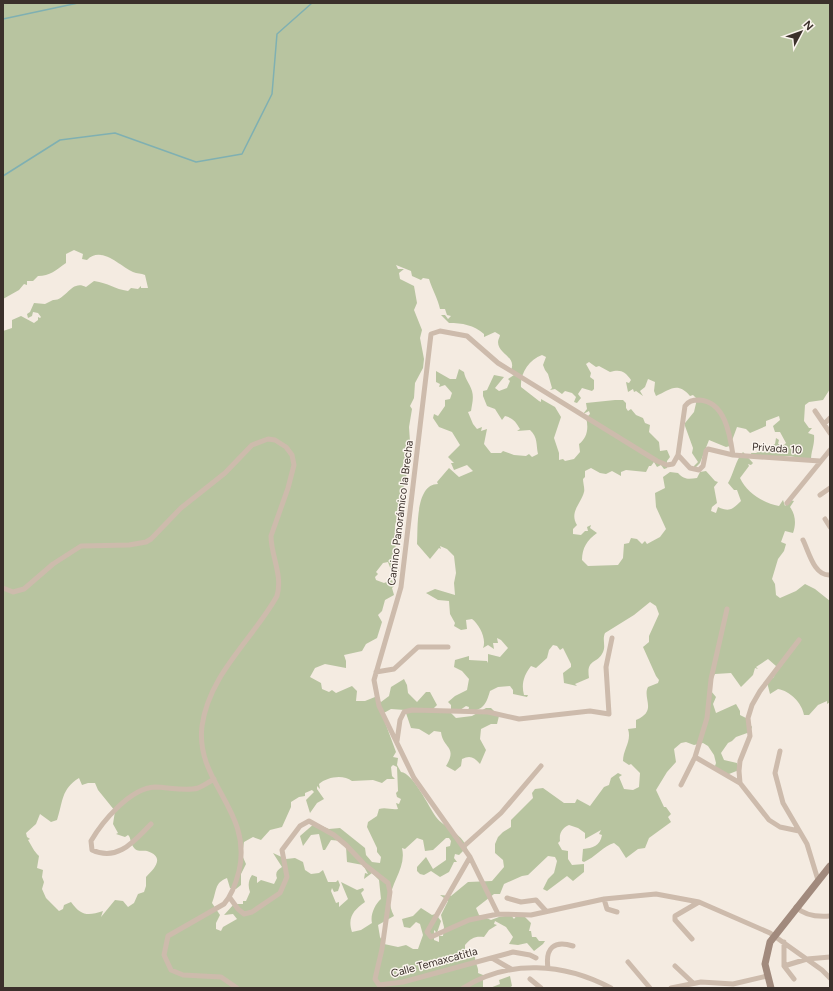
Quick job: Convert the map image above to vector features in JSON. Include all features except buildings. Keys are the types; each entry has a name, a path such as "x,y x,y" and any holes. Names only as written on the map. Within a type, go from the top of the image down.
{"street":[{"name":"Camino Panorámico la Brecha","path":"498,914 470,857 414,778 379,706 374,680 401,587 431,334 440,331 464,335 498,363 657,461 667,465 673,464 678,455"},
{"path":"678,455 685,406 693,400 701,400 711,403 723,417 729,431 733,455"},
{"path":"815,411 830,433"},
{"path":"824,424 830,418"},
{"path":"3,588 13,592 24,589 53,564 81,546 129,545 146,542 155,536 181,508 225,473 252,445 259,441 268,439 275,440 286,447 292,455 294,465 291,477 271,536 271,545 279,580 277,596 216,683 202,724 201,738 204,758 231,810 241,840 242,858 230,898 217,909 168,936 164,955 167,965 176,973 221,977 236,988"},
{"name":"Privada 10","path":"678,455 690,468 699,470 708,449 733,455 820,462"},
{"path":"787,503 830,450"},
{"path":"820,495 830,488"},
{"path":"825,519 830,527"},
{"path":"803,540 817,570 827,575"},
{"path":"681,785 695,757 707,718 711,679 727,609"},
{"path":"396,742 400,720 404,712 412,710 488,712 519,719 590,711 609,714 606,667 612,638"},
{"path":"740,783 740,761 750,736 748,718 752,705 760,691 799,640"},
{"path":"376,672 394,669 418,647 448,647"},
{"path":"780,751 775,773 783,803 807,844 818,880"},
{"path":"695,757 740,783 769,820 780,827 799,831"},
{"path":"462,847 501,812 541,766"},
{"path":"151,824 121,852 111,854 99,853 92,850 91,841 104,821 120,804 137,794 152,787 196,789 214,779"},
{"name":"Calle Temaxcatitla","path":"230,898 238,909 244,914 278,895 287,877 282,850 300,826 309,821 334,835 389,886 390,892 382,948 375,979 379,985 404,982 513,952 530,955 536,958"},
{"path":"470,857 428,934 432,937 469,920 498,914 532,915 604,899 656,894 699,902 774,935 830,978"},
{"path":"771,988 767,976 765,958 768,946 774,935 830,866"},
{"path":"507,898 521,902 536,900 546,912"},
{"path":"604,899 607,909 617,912"},
{"path":"692,939 675,920 674,916 699,902"},
{"path":"796,907 807,914 818,917 830,916"},
{"path":"784,942 784,966 794,979"},
{"path":"548,968 547,960 554,945 558,943 573,946"},
{"path":"784,966 807,959 830,957"},
{"path":"492,958 511,969"},
{"path":"628,962 650,988"},
{"path":"675,966 692,982"},
{"path":"463,988 491,974 511,969 538,967 585,976 610,988"},
{"path":"671,988 692,982 734,984 767,976"},
{"path":"530,979 541,988"}],"green space":[{"path":"3,3 830,3 830,389 823,400 809,402 805,405 804,421 809,428 812,428 808,433 814,435 811,460 790,456 752,457 751,453 756,453 775,444 776,438 779,440 778,444 784,445 786,443 780,432 775,432 773,426 780,420 779,416 766,421 766,426 750,433 746,429 737,427 730,446 726,447 709,440 700,463 694,469 694,466 698,462 692,453 693,448 685,423 694,412 697,399 693,395 690,396 685,391 677,388 669,389 656,396 654,391 655,382 648,379 645,387 640,391 643,396 636,391 634,392 633,389 628,392 626,382 629,383 631,380 627,375 619,371 610,372 599,366 596,367 589,362 586,364 591,373 590,377 594,380 594,389 592,391 582,388 578,394 581,398 577,403 574,402 576,397 572,393 565,391 562,394 555,389 550,390 552,388 548,374 543,365 546,357 542,355 533,360 526,368 522,377 521,387 539,401 541,402 541,399 555,407 561,417 554,438 559,453 559,460 563,459 565,461 574,459 580,452 579,444 586,436 586,418 590,414 589,411 583,414 587,409 586,403 615,400 623,400 626,403 626,408 628,411 631,409 636,415 643,418 645,423 650,425 649,432 659,442 660,451 667,450 670,457 667,461 667,468 664,469 661,465 657,467 654,462 651,466 649,466 646,472 626,470 621,472 621,476 612,471 606,474 600,473 591,468 585,471 585,477 583,479 584,491 583,496 576,508 574,516 577,525 573,529 573,534 581,535 585,531 588,531 587,527 591,525 590,528 597,533 590,538 584,548 582,560 588,566 618,565 623,558 624,544 629,543 631,538 637,539 642,544 645,541 647,544 660,537 666,529 656,507 655,493 665,488 663,477 670,472 678,473 682,477 689,479 697,478 700,472 706,471 715,481 718,482 714,487 717,503 712,507 711,511 716,513 718,507 728,510 741,501 737,490 734,490 728,483 738,459 743,452 753,463 751,465 748,464 749,466 740,478 751,493 761,500 773,505 779,506 783,500 785,506 790,500 794,501 790,507 794,517 794,530 793,533 785,531 781,542 786,544 784,551 778,559 772,579 775,584 776,595 780,598 796,591 805,584 815,589 830,601 830,702 827,704 827,701 818,705 809,715 804,715 801,706 795,698 787,692 778,689 770,694 767,682 774,677 776,666 768,659 756,667 758,669 755,668 753,675 741,687 731,673 715,674 712,679 711,691 716,697 713,704 716,713 736,704 740,711 740,715 746,718 752,727 750,732 736,737 728,743 721,753 724,760 737,763 739,770 724,776 715,766 716,763 714,755 708,746 703,743 694,745 686,742 681,743 674,749 676,762 667,772 656,790 664,807 666,807 671,814 668,817 671,822 649,838 645,848 638,849 626,858 619,847 614,843 607,846 592,858 584,862 582,861 583,849 593,847 600,842 602,835 599,834 601,830 585,839 585,833 578,828 569,825 564,828 558,843 562,850 568,851 568,859 572,865 584,864 584,872 573,881 567,876 547,891 543,889 548,879 554,873 557,861 555,857 548,856 528,875 504,884 500,894 494,894 476,908 479,915 491,920 511,915 514,919 517,915 524,916 531,923 529,931 531,931 532,937 536,937 539,941 545,941 534,951 527,943 518,945 509,944 513,937 506,927 495,921 494,924 497,925 489,930 484,937 476,937 469,941 465,945 465,950 475,957 478,973 483,975 483,987 487,988 3,988 3,331 12,328 12,320 21,316 34,323 38,320 38,317 41,317 38,313 33,312 32,316 28,318 27,314 30,312 34,303 45,304 58,299 76,286 81,285 86,287 94,281 128,291 131,288 138,289 141,286 141,288 148,288 145,275 133,272 104,256 98,255 92,256 87,260 82,259 83,254 74,250 66,254 66,263 56,270 46,275 38,276 33,281 27,281 27,285 24,284 19,290 3,299","holes":["396,265 411,271 412,276 421,280 423,278 429,279 440,309 445,309 447,315 451,316 448,319 445,315 441,315 449,323 463,324 472,327 484,334 484,337 495,332 500,335 498,341 499,346 512,362 511,370 514,375 508,379 510,381 507,388 499,391 495,388 504,377 494,375 487,390 483,391 483,396 487,406 495,409 502,420 505,416 508,417 517,424 520,429 517,431 530,430 533,433 536,438 538,454 532,457 529,454 526,456 514,455 503,451 501,453 491,453 484,444 487,429 481,431 482,427 477,429 468,412 471,411 473,396 464,372 459,369 456,379 450,379 436,371 436,382 440,384 439,387 445,385 452,393 450,399 445,400 445,406 438,416 434,414 433,418 439,427 452,432 460,445 448,457 454,463 451,463 454,470 467,465 473,471 459,477 449,468 437,482 438,484 431,486 425,491 419,508 417,544 430,559 439,548 441,549 440,546 447,549 454,556 456,573 454,583 455,595 435,589 426,593 438,600 449,601 450,614 455,623 454,626 461,630 467,629 466,620 472,619 475,621 483,636 483,648 488,645 494,649 493,643 498,643 497,638 501,640 508,648 500,657 488,654 488,663 487,661 469,660 469,656 455,660 454,667 462,671 469,679 467,690 455,696 448,702 451,705 451,709 460,710 466,706 469,707 468,712 477,710 483,706 490,691 498,687 510,686 513,690 513,694 527,697 528,695 524,695 523,687 527,673 531,666 536,668 547,658 549,650 553,645 557,646 560,650 563,648 571,664 571,667 563,673 564,683 577,686 575,684 589,678 589,667 601,656 604,647 605,633 634,615 650,602 656,606 659,614 649,636 649,642 643,647 659,680 658,683 648,687 648,709 646,713 636,720 636,728 628,729 629,737 623,757 623,761 629,765 631,764 640,773 639,787 633,790 624,789 619,777 622,775 618,773 611,778 609,785 604,787 590,806 577,799 575,803 564,803 543,788 535,789 532,793 533,798 511,820 511,827 498,837 495,844 495,853 503,860 504,867 492,881 468,882 451,896 440,895 448,901 441,915 444,927 443,936 439,936 439,942 434,940 434,930 437,933 441,921 438,917 434,919 435,914 432,915 421,908 413,916 402,919 404,927 410,928 416,922 420,924 423,935 418,949 413,949 406,945 398,947 384,944 380,937 378,925 394,916 390,898 401,866 403,857 402,848 405,849 417,838 423,840 425,851 433,850 446,838 449,838 451,841 450,846 446,847 446,860 433,869 426,857 417,867 417,871 420,874 424,875 431,871 440,877 449,872 454,862 457,862 454,858 455,854 459,855 464,850 468,852 463,840 436,817 416,784 411,778 401,772 397,765 398,758 393,757 396,752 382,714 391,709 405,710 411,728 419,729 429,735 434,731 441,732 442,738 449,748 451,755 446,766 455,771 461,766 462,759 467,757 472,757 480,764 486,750 480,739 481,729 491,724 497,724 499,716 491,708 486,708 472,716 456,718 450,712 437,713 433,709 437,705 430,692 426,692 417,702 408,693 407,685 404,679 391,687 389,696 381,702 375,697 365,701 356,701 357,691 352,686 336,693 332,690 329,692 322,689 321,683 310,677 315,668 325,664 346,668 344,655 362,651 366,644 377,638 382,622 378,615 382,611 385,600 394,595 392,580 384,583 376,580 375,577 378,574 376,572 383,563 388,562 391,570 399,571 396,565 395,526 404,497 403,490 408,468 407,457 410,442 409,427 412,409 410,406 414,398 415,383 423,368 424,359 420,338 422,330 414,310 417,303 414,286 400,279 399,273 404,269 398,269","393,765 397,767 398,791 396,793 397,797 401,799 399,804 396,803 398,809 379,809 377,816 368,822 367,827 377,848 377,852 381,857 380,863 372,862 366,855 365,848 340,828 329,829 315,823 300,836 303,846 311,835 319,834 323,850 325,850 331,840 342,841 346,847 347,862 363,865 368,874 365,873 364,879 372,873 379,880 381,899 374,910 372,923 361,930 352,932 350,922 352,914 365,902 361,893 364,890 363,888 357,890 341,882 348,899 339,907 339,902 336,903 331,891 332,888 334,892 338,891 340,885 338,880 336,882 328,882 323,870 319,873 311,874 305,870 303,862 295,858 286,859 273,853 282,867 277,872 277,878 274,884 261,880 257,883 257,877 252,875 249,884 250,892 246,901 243,901 243,904 234,904 224,915 233,914 237,919 223,927 221,931 216,929 216,923 220,915 212,903 216,888 220,882 227,878 230,888 236,889 241,885 241,874 246,864 242,855 244,842 253,837 261,840 270,830 282,827 291,807 291,802 299,797 305,796 305,793 312,790 314,792 306,800 310,813 317,803 324,799 317,789 317,786 320,789 319,784 322,782 331,778 340,777 352,781 373,780 382,783 387,779 395,779 392,776 391,767","79,778 82,785 95,783 98,790 115,811 113,824 118,833 116,834 125,837 128,835 135,849 147,851 156,856 157,860 155,867 146,877 144,892 138,894 134,903 128,907 123,901 115,900 101,917 103,911 93,914 85,914 78,910 71,902 64,905 63,909 59,911 46,898 42,889 44,882 42,877 43,870 37,868 39,856 28,840 30,839 27,837 26,833 36,824 40,814 51,822 57,820 66,791 73,782"]},
{"path":"510,976 512,986 509,988 490,988 500,984 499,980"}],"waterway":[{"path":"3,19 78,3"},
{"path":"3,176 60,140 115,133 196,162 242,154 272,94 277,34 312,3"}]}
